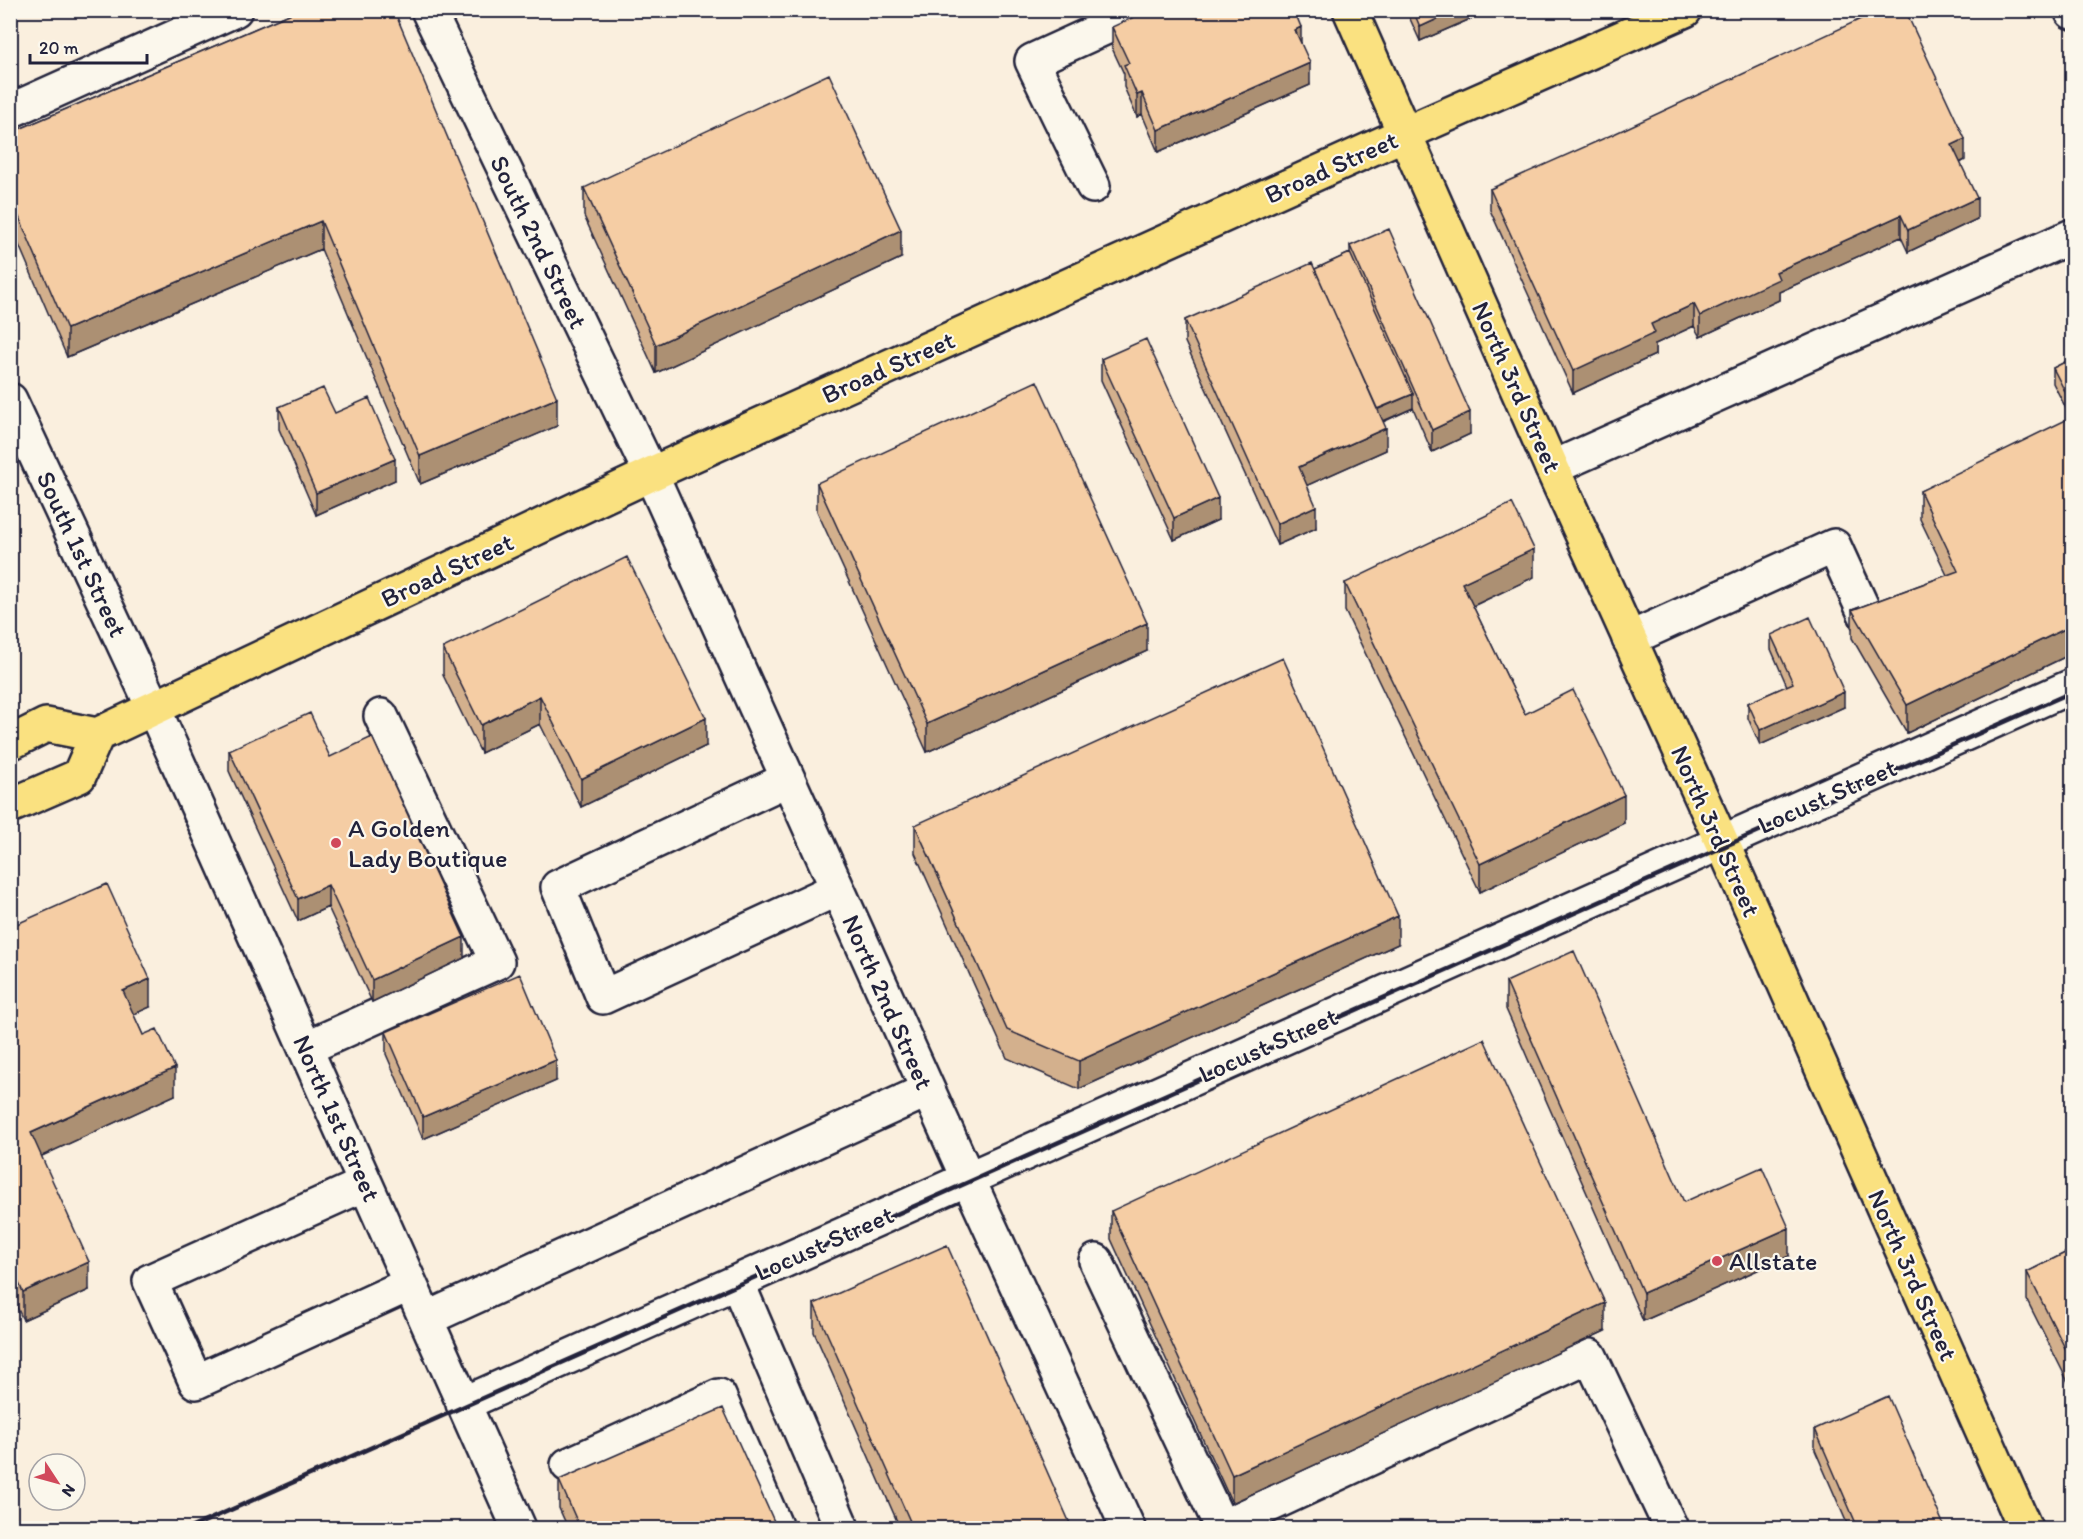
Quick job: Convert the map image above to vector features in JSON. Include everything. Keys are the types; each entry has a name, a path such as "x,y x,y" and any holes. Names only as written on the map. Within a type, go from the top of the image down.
{"main road":[{"name":"North 3rd Street","path":"1350,10 2025,1528"},
{"name":"Broad Street","path":"97,735 651,474 1406,133 1685,10"},
{"path":"10,743 46,725 97,735 79,776 10,806"}],"street":[{"path":"10,111 235,10"},
{"name":"South 2nd Street","path":"428,10 651,474"},
{"path":"1093,186 1032,61 1144,10"},
{"path":"1552,468 2073,236"},
{"name":"South 1st Street","path":"10,400 154,709"},
{"name":"North 2nd Street","path":"651,474 968,1179 1128,1528"},
{"path":"1629,639 1834,546 1867,618"},
{"name":"Locust Street","path":"464,1404 2073,686"},
{"name":"North 1st Street","path":"154,709 519,1528"},
{"path":"306,1048 497,962 381,716"},
{"path":"788,779 558,888 603,997 837,889"},
{"path":"426,1319 928,1090"},
{"path":"365,1184 150,1281 196,1382 410,1284"},
{"path":"1096,1261 1222,1528 1590,1356 1671,1528"},
{"path":"737,1282 842,1528"},
{"path":"568,1465 719,1396 776,1528"}],"building":[{"path":"299,10 394,10 557,398 420,456 321,221 67,329 10,196 10,133"},
{"path":"1149,10 1294,10 1301,27 1295,30 1310,63 1158,130 1142,93 1137,95 1124,65 1129,63 1112,27"},
{"path":"1413,10 1457,10 1420,27"},
{"path":"1880,10 1905,10 1965,139 1952,145 1977,198 1908,230 1901,215 1776,272 1779,279 1700,316 1694,304 1651,324 1655,333 1573,371 1490,189"},
{"path":"829,74 901,230 656,345 584,188"},
{"path":"1389,229 1470,412 1432,430 1350,246"},
{"path":"1350,253 1413,394 1377,409 1315,269"},
{"path":"1312,263 1386,428 1299,467 1316,506 1277,524 1185,320"},
{"path":"2073,329 2073,342 2067,332"},
{"path":"1146,339 1218,498 1174,518 1101,359"},
{"path":"2073,358 2073,407 2053,368"},
{"path":"1037,381 1147,623 927,724 817,483"},
{"path":"323,388 335,413 369,398 395,459 316,493 279,407"},
{"path":"2068,419 2073,427 2073,625 1907,705 1852,610 1958,571 1920,491"},
{"path":"1512,503 1534,549 1462,583 1525,714 1573,690 1624,795 1480,864 1345,583"},
{"path":"627,557 706,718 581,779 540,696 481,725 443,648"},
{"path":"1810,617 1844,692 1760,730 1748,703 1793,683 1771,635"},
{"path":"1283,658 1398,916 1079,1061 1007,1030 915,825"},
{"name":"A Golden Lady Boutique","path":"310,713 330,757 372,737 464,937 372,980 328,885 298,899 229,750"},
{"path":"107,884 150,979 123,991 143,1035 157,1029 175,1068 31,1133 89,1262 23,1292 10,1264 10,927"},
{"path":"1574,951 1684,1202 1762,1167 1789,1228 1643,1293 1506,982"},
{"path":"520,974 556,1060 423,1117 386,1032"},
{"path":"1484,1039 1605,1303 1232,1475 1111,1211"},
{"path":"947,1245 1072,1528 913,1528 814,1304"},
{"path":"2073,1249 2073,1364 2027,1272"},
{"path":"1888,1396 1945,1528 1858,1528 1815,1429"},
{"path":"723,1408 777,1528 580,1528 559,1480"}],"railway":[{"path":"190,1528 2072,692"}],"place":[{"name":"A Golden Lady Boutique","path":"336,843"},
{"name":"Allstate","path":"1717,1261"}]}
